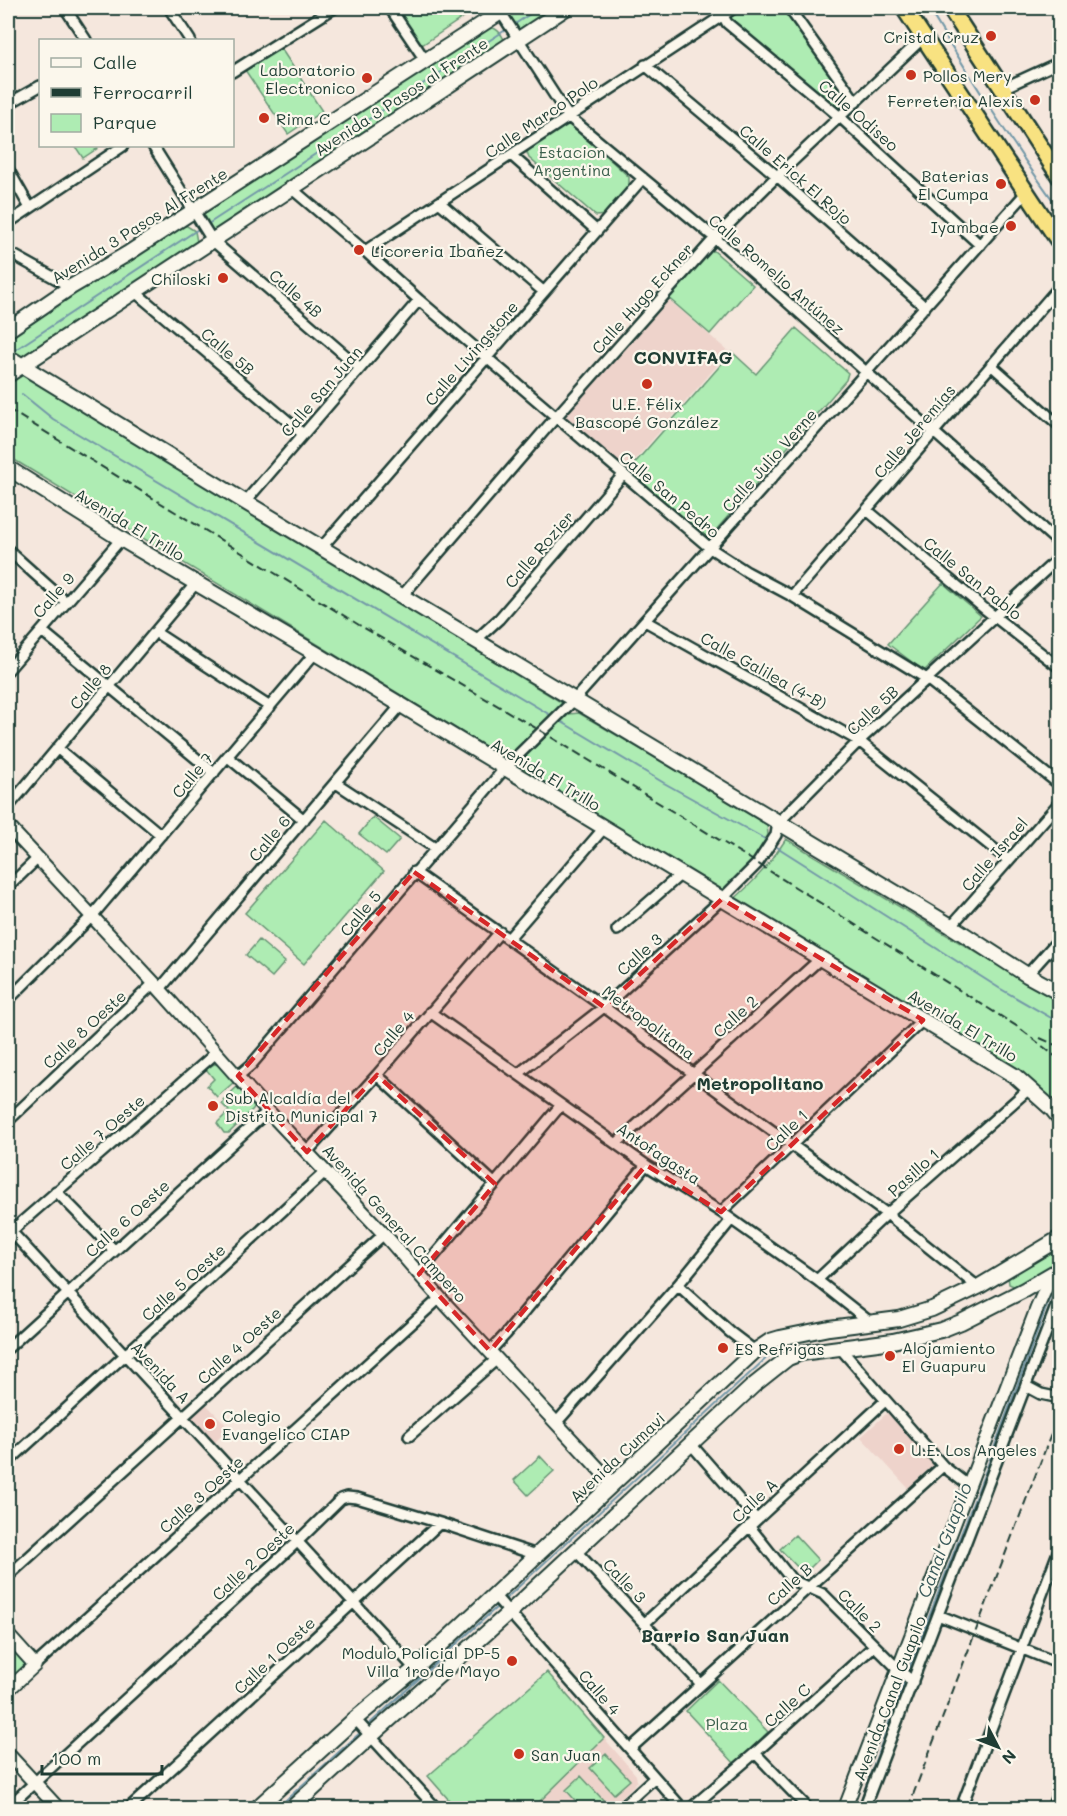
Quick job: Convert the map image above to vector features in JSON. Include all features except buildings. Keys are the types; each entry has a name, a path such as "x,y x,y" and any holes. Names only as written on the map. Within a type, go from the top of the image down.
{"highway":[{"path":"904,8 1059,243"},
{"path":"950,8 1059,177"}],"main road":[{"name":"Avenida 3 Pasos al Frente","path":"315,172 517,36 566,8"},
{"name":"Avenida 3 Pasos Al Frente","path":"8,330 71,287 196,215 425,60 502,11"},
{"name":"Avenida 3 Pasos Al Frente","path":"8,375 15,362 43,352 210,237 315,172"},
{"path":"42,378 40,369 43,352"},
{"path":"15,362 1059,993"},
{"name":"Avenida El Trillo","path":"8,468 1015,1076 1052,1109 1059,1119"},
{"name":"Avenida Cumavi","path":"257,1809 415,1669 576,1550 690,1443 755,1351 770,1341 794,1335 899,1319 951,1302 1058,1240"},
{"path":"1008,1269 1002,1279 1003,1285 1005,1290 1014,1294"},
{"name":"Avenida Cumavi","path":"300,1806 370,1733 502,1603 537,1555 612,1483 716,1405 754,1385 788,1358 801,1353 922,1335 961,1322 1056,1271"},
{"path":"920,1313 926,1317 928,1322 922,1335"},
{"path":"794,1335 801,1353"}],"street":[{"path":"66,8 85,39"},
{"path":"171,8 189,39"},
{"path":"234,71 334,8"},
{"path":"390,8 425,60"},
{"name":"Calle Marco Polo","path":"365,251 645,65 721,11 734,8"},
{"path":"789,8 856,102"},
{"name":"Calle Romelio Antúnez","path":"502,11 568,116 715,238 1059,544"},
{"name":"Calle Odiseo","path":"721,11 728,23 840,117 980,245"},
{"name":"Calle Hugo Eckner","path":"402,596 556,417 715,238 923,38"},
{"path":"1001,89 1059,62"},
{"name":"Calle Erick El Rojo","path":"645,65 777,176 925,307"},
{"path":"8,104 39,87"},
{"path":"8,223 122,147"},
{"name":"Calle 4B","path":"154,147 210,237 360,368"},
{"path":"511,155 597,231"},
{"path":"8,169 30,208"},
{"name":"Calle Livingstone","path":"322,547 643,178"},
{"name":"Calle San Pedro","path":"291,188 710,548 927,679 1059,785"},
{"name":"Calle Julio Verne","path":"505,768 574,701 1026,194"},
{"path":"439,202 544,292"},
{"path":"8,252 71,287"},
{"name":"Calle Jeremías","path":"792,596 1059,286"},
{"name":"Calle 5B","path":"134,291 303,434"},
{"name":"Calle San Juan","path":"245,502 419,300"},
{"path":"991,365 1059,426"},
{"name":"Calle Rozier","path":"476,640 499,618 623,474"},
{"name":"Calle San Pablo","path":"867,510 1059,668"},
{"name":"Calle 9","path":"8,669 121,538"},
{"path":"8,550 66,602"},
{"name":"Calle 5B","path":"722,899 758,864 776,835 778,823 859,741 1059,557"},
{"name":"Calle 8","path":"8,807 196,583"},
{"name":"Calle Galilea (4-B)","path":"645,621 859,741 1008,860"},
{"path":"42,631 214,773"},
{"path":"155,632 270,707"},
{"name":"Calle 7","path":"8,1000 92,916 315,654"},
{"name":"Calle 6","path":"157,987 304,820 401,705"},
{"path":"57,748 161,835"},
{"path":"228,757 304,820"},
{"name":"Calle 5","path":"238,1076 251,1065 505,768"},
{"path":"336,783 435,848"},
{"name":"Calle Israel","path":"951,926 1059,802"},
{"name":"Avenida General Campero","path":"8,826 238,1076 267,1111 384,1234 440,1298 612,1483"},
{"path":"509,938 604,828"},
{"path":"8,886 37,859"},
{"name":"Metropolitana","path":"414,872 509,938 887,1214 978,1287"},
{"path":"617,930 681,874"},
{"name":"Calle 3","path":"518,1074 604,1007 722,899"},
{"name":"Calle 4","path":"307,1152 377,1075 500,932"},
{"path":"1027,975 1059,938"},
{"name":"Calle 2","path":"617,1143 820,959"},
{"name":"Calle 8 Oeste","path":"8,1121 157,987"},
{"name":"Antofagasta","path":"430,1012 617,1143 646,1166 721,1212 817,1280 870,1322"},
{"name":"Calle 1","path":"721,1212 923,1020"},
{"name":"Calle 7 Oeste","path":"8,1231 216,1053"},
{"path":"377,1075 495,1184"},
{"name":"Pasillo 1","path":"817,1280 887,1214 1030,1088"},
{"path":"419,1274 561,1105"},
{"name":"Calle 6 Oeste","path":"8,1348 267,1111"},
{"path":"410,1436 493,1355 506,1334 646,1166"},
{"name":"Calle 5 Oeste","path":"8,1462 325,1172"},
{"path":"56,1191 114,1250"},
{"path":"556,1423 678,1285 731,1220"},
{"name":"Avenida A","path":"8,1231 415,1669"},
{"name":"Calle 4 Oeste","path":"8,1576 384,1234"},
{"name":"Avenida Canal Guapilo","path":"845,1809 1037,1308 1056,1271"},
{"path":"678,1285 730,1332 755,1351"},
{"path":"1014,1294 1031,1294 1036,1300 1037,1308"},
{"name":"Avenida Canal Guapilo","path":"864,1809 1059,1296"},
{"name":"Calle 3 Oeste","path":"35,1665 440,1298"},
{"path":"1025,1341 1039,1347"},
{"path":"840,1348 943,1466 969,1486"},
{"path":"1026,1386 1041,1394 1059,1398"},
{"name":"Calle A","path":"645,1623 885,1401"},
{"name":"Calle 2","path":"690,1443 753,1522 792,1580 823,1594 911,1681"},
{"name":"Calle B","path":"630,1749 943,1466"},
{"name":"Calle 2 Oeste","path":"8,1807 341,1499 357,1498 537,1555"},
{"name":"Calle 1 Oeste","path":"129,1809 440,1523"},
{"path":"949,1540 962,1547"},
{"path":"961,1809 1059,1547"},
{"name":"Calle 3","path":"576,1550 701,1684"},
{"name":"Calle 4","path":"502,1603 682,1809"},
{"path":"938,1615 1059,1664"},
{"path":"8,1635 35,1665 8,1690"},
{"name":"Calle C","path":"691,1809 874,1646"},
{"path":"357,1720 436,1809"},
{"path":"8,1754 58,1809"},
{"path":"755,1754 808,1809"},
{"path":"621,1809 654,1778"},
{"path":"1052,1809 1059,1789"}],"highlighted area":[{"path":"414,872 604,1007 722,899 923,1020 721,1212 646,1165 490,1351 419,1274 495,1184 377,1075 307,1152 238,1076"}],"shaded area":[{"name":"U.E. Félix Bascopé González","path":"667,298 729,352 626,470 565,417"},
{"name":"Colegio Evangelico CIAP","path":"206,1404 229,1428 214,1443 190,1419"},
{"path":"887,1413 894,1413 937,1462 908,1488 861,1437"},
{"path":"604,1738 636,1775 635,1784 610,1808 533,1808"}],"green space":[{"path":"393,8 477,8 419,47"},
{"path":"512,8 559,8 521,32 508,14"},
{"path":"742,8 785,8 845,98 843,104 837,109 833,108 729,18"},
{"path":"485,26 498,31 505,42 215,234 204,214 207,208"},
{"path":"280,47 322,111 288,134 245,70"},
{"name":"Estacion Argentina","path":"566,125 572,125 629,177 629,188 605,215 596,216 529,158 527,153 529,148"},
{"path":"76,147 98,147 98,148 83,158"},
{"path":"178,226 187,226 195,231 197,242 22,359 8,351 8,337"},
{"path":"707,250 714,251 753,285 710,334 665,295"},
{"path":"796,328 848,373 846,380 710,537 703,538 627,472 732,352 756,374"},
{"path":"22,373 564,704 506,759 8,456 8,383"},
{"path":"943,583 981,616 924,671 888,644"},
{"path":"579,713 767,824 768,835 749,866 719,894 513,769 569,714"},
{"path":"373,817 400,839 386,855 359,834"},
{"path":"326,820 384,871 304,964 245,913"},
{"path":"786,839 1059,1002 1059,1106 1032,1082 731,902 761,872"},
{"path":"259,940 285,962 272,977 246,955"},
{"path":"214,1064 219,1065 234,1082 217,1097 207,1086 214,1079 206,1069"},
{"path":"238,1086 255,1105 229,1133 224,1133 217,1123 229,1111 222,1104 223,1100"},
{"path":"1055,1247 1059,1251 1059,1259 1041,1274 1018,1288 1009,1284 1008,1276"},
{"path":"540,1456 554,1471 528,1495 514,1480"},
{"path":"795,1535 818,1560 804,1574 780,1549"},
{"path":"8,1640 27,1663 26,1669 8,1685"},
{"name":"San Juan","path":"547,1672 604,1738 533,1808 456,1808 428,1776"},
{"name":"Plaza","path":"718,1680 768,1732 735,1764 686,1711"},
{"path":"606,1754 630,1780 614,1794 590,1768"},
{"path":"581,1776 605,1802 598,1808 582,1808 566,1790"}],"waterway":[{"path":"512,26 539,8"},
{"path":"928,8 1008,135 1060,210"},
{"path":"205,226 507,29"},
{"path":"12,352 200,228"},
{"path":"22,394 53,419 552,716"},
{"path":"557,719 664,783 765,839"},
{"path":"777,847 999,988 1060,1023"},
{"name":"Canal Guapilo","path":"907,1674 1056,1281"},
{"path":"502,1602 761,1363 782,1349"},
{"path":"365,1728 498,1606"},
{"name":"Canal Guapilo","path":"858,1808 905,1679"},
{"path":"277,1808 361,1732"}],"railway":[{"path":"8,409 359,625 541,731 752,860 1018,1027 1060,1060"},
{"path":"1040,1038 1060,1047"},
{"path":"908,1808 1060,1411"}],"place":[{"name":"Cristal Cruz","path":"991,36"},
{"name":"Pollos Mery","path":"911,75"},
{"name":"Laboratorio Electronico","path":"367,78"},
{"name":"Ferreteria Alexis","path":"1035,100"},
{"name":"Rima C","path":"264,118"},
{"name":"Baterias El Cumpa","path":"1001,184"},
{"name":"Iyambae","path":"1011,226"},
{"name":"Licoreria Ibañez","path":"359,250"},
{"name":"Chiloski","path":"223,278"},
{"name":"U.E. Félix Bascopé González","path":"647,384"},
{"name":"Sub Alcaldía del Distrito Municipal 7","path":"213,1106"},
{"name":"ES Refrigas","path":"723,1348"},
{"name":"Alojamiento El Guapuru","path":"890,1356"},
{"name":"Colegio Evangelico CIAP","path":"210,1424"},
{"name":"U.E. Los Angeles","path":"899,1449"},
{"name":"Modulo Policial DP-5 Villa 1ro de Mayo","path":"512,1661"},
{"name":"San Juan","path":"519,1754"}],"district":[{"name":"CONVIFAG","path":"683,357"},
{"name":"Metropolitano","path":"760,1083"},
{"name":"Barrio San Juan","path":"715,1635"}]}
